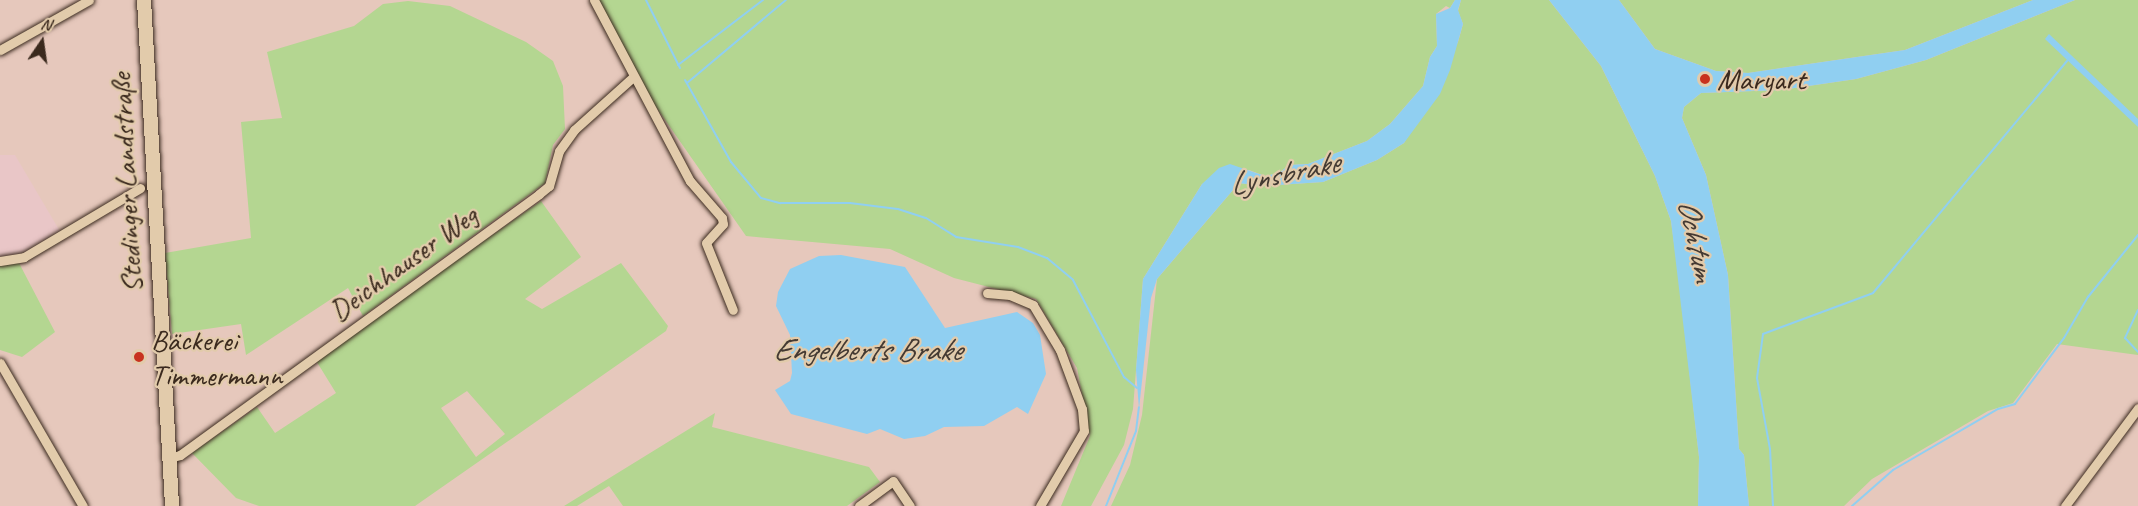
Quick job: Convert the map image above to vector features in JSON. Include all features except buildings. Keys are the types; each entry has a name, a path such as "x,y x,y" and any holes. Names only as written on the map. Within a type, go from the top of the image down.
{"main road":[{"name":"Stedinger Landstraße","path":"144,0 172,506"}],"street":[{"path":"0,50 75,4 89,0"},
{"path":"594,0 632,78 690,181 722,218 723,224 706,243 733,310"},
{"name":"Deichhauser Weg","path":"169,458 180,454 549,186 559,151 574,130 632,78"},
{"path":"0,261 24,258 140,188"},
{"path":"987,293 1010,295 1033,305 1060,350 1082,409 1084,431 1040,506"},
{"path":"0,363 83,506"},
{"path":"2065,506 2138,408"},
{"path":"859,506 893,481 910,506"}],"shaded area":[{"path":"0,155 15,155 61,233 23,256 0,257"}],"green space":[{"path":"596,0 1455,0 1450,8 1446,6 1436,14 1437,46 1430,57 1423,86 1390,124 1367,141 1308,164 1289,165 1279,173 1265,176 1249,170 1202,184 1143,279 1133,409 1124,445 1091,506 1061,506 1090,436 1077,368 1036,299 954,278 890,249 746,236 633,74"},
{"path":"1461,0 1549,0 1601,66 1655,176 1671,221 1678,272 1699,457 1698,506 1111,506 1130,465 1142,415 1157,279 1239,183 1261,186 1323,182 1377,160 1404,143 1458,42 1463,24 1458,11"},
{"path":"1619,0 2033,0 1905,50 1748,73 1716,71 1655,49"},
{"path":"2075,0 2138,0 2138,355 2057,344 2013,403 1988,411 1872,479 1844,506 1749,506 1744,455 1739,449 1728,275 1706,175 1682,118 1684,107 1701,93 1781,90 1856,79 1926,60"},
{"path":"408,1 450,6 526,42 553,61 563,86 565,129 553,145 545,183 363,316 348,288 246,355 241,324 172,334 165,253 251,238 241,122 282,118 267,52 354,26 383,4"},
{"path":"541,201 581,257 525,299 542,309 621,263 668,326 666,331 415,506 259,506 236,498 192,453 257,407 275,433 336,393 315,359","holes":["467,391 505,434 476,457 441,408"]},
{"path":"18,261 55,332 22,357 0,350 0,266"},
{"path":"715,413 712,427 869,467 880,482 847,506 623,506 609,486 577,506 564,506"}],"water":[{"path":"1455,0 1461,0 1458,10 1463,24 1450,70 1440,94 1404,143 1377,160 1323,182 1261,186 1239,183 1157,279 1151,298 1139,409 1136,370 1143,279 1202,184 1219,168 1230,164 1265,176 1279,173 1289,165 1308,164 1367,141 1390,124 1423,86 1430,57 1437,46 1436,14 1450,8"},
{"name":"Ochtum","path":"1549,0 1619,0 1655,49 1716,71 1748,73 1905,50 2033,0 2075,0 1926,60 1856,79 1781,90 1701,93 1684,107 1682,118 1706,175 1728,275 1739,449 1744,455 1749,506 1698,506 1699,457 1671,221 1655,176 1601,66"},
{"path":"2049,34 2138,119 2138,127 2045,39"},
{"name":"Engelberts Brake","path":"841,255 905,267 945,328 1017,312 1033,323 1040,335 1046,374 1028,414 1017,407 984,426 944,427 925,436 904,439 880,429 867,434 791,414 775,390 790,381 792,373 790,335 776,306 778,292 790,269 819,256"}],"waterway":[{"path":"646,0 680,68"},
{"path":"678,65 763,0"},
{"path":"687,83 786,0"},
{"path":"1773,506 1770,449 1757,378 1763,334 1873,293 2069,59"},
{"path":"685,80 731,162 761,198 780,203 850,203 898,209 926,218 956,237 1018,247 1047,258 1073,280 1124,377 1137,388"},
{"path":"1852,506 1893,470 1998,409 2015,404 2064,338 2088,297 2138,235"},
{"path":"2138,310 2125,338 2138,352"},
{"name":"Lynsbrake","path":"1106,506 1136,431 1139,407"}],"place":[{"name":"Maryart","path":"1705,79"},
{"name":"Bäckerei Timmermann","path":"139,357"}]}
